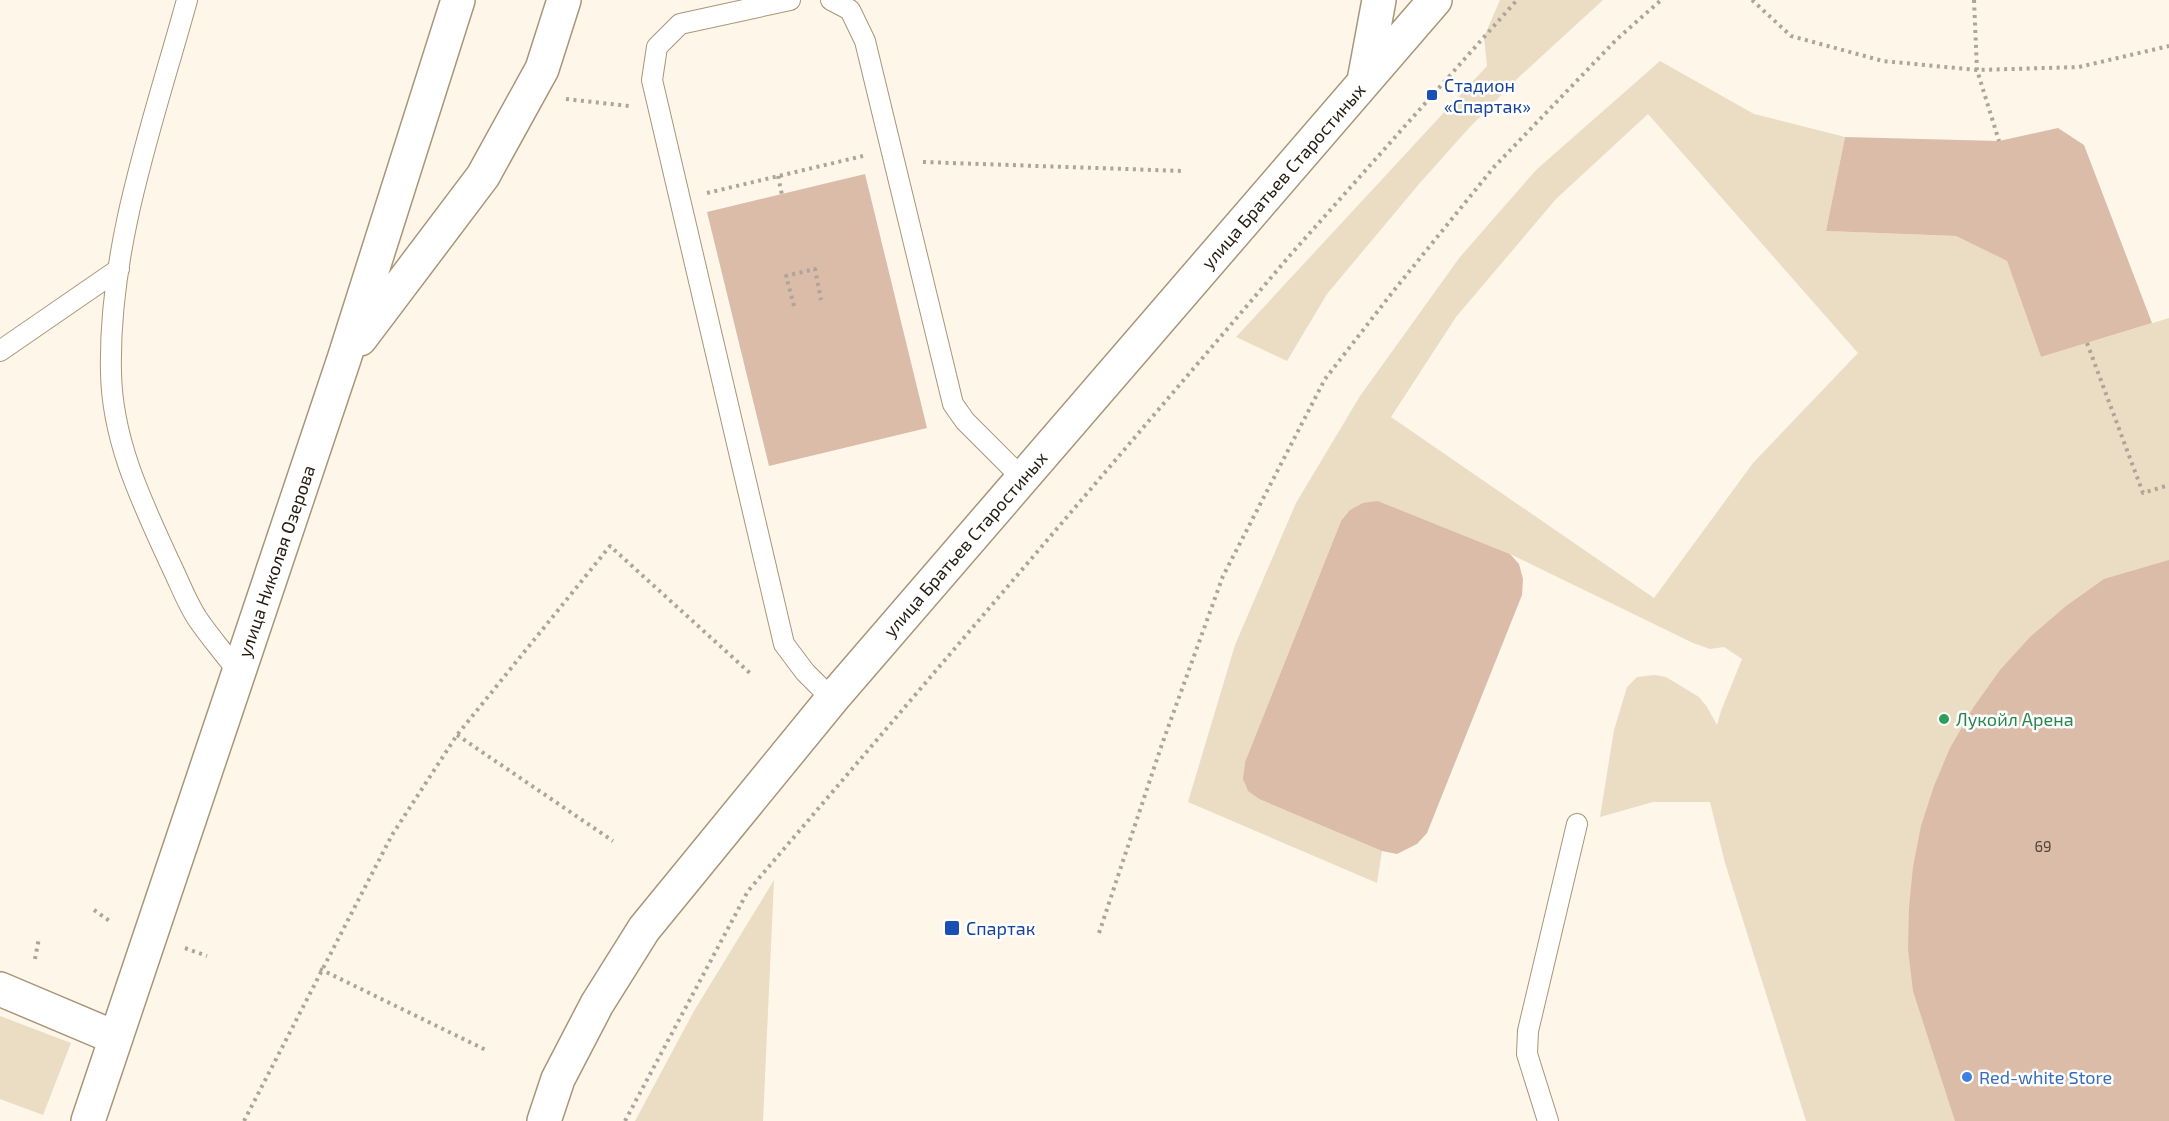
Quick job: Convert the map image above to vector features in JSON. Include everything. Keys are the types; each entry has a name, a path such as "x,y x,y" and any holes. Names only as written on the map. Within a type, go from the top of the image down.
{"street":[{"name":"улица Николая Озерова","path":"88,1121 344,359 458,0"},
{"path":"344,359 483,176 542,69 564,0"},
{"path":"1363,84 1379,0"},
{"name":"улица Братьев Старостиных","path":"544,1121 558,1078 592,1013 644,929 832,699 1435,0"},
{"path":"0,989 116,1038"}],"lane":[{"path":"188,0 136,184 121,251 111,372 116,422 128,467 145,509 196,616 238,672"},
{"path":"790,0 680,24 657,47 652,80 783,644 805,672 832,699"},
{"path":"831,0 850,10 865,41 953,404 965,420 1022,478"},
{"path":"0,351 119,269"},
{"path":"1548,1121 1527,1054 1528,1031 1577,824"}],"path":[{"path":"625,1121 748,891 1292,253 1517,0"},
{"path":"1099,933 1161,747 1223,576 1325,379 1494,167 1616,40 1661,0"},
{"path":"1752,0 1791,36 1883,61 1977,70 2079,67 2169,46"},
{"path":"1974,0 1977,70 1999,141"},
{"path":"566,99 659,110"},
{"path":"704,194 873,154 874,160 1183,171"},
{"path":"778,176 782,195"},
{"path":"794,306 786,276 815,269 821,300"},
{"path":"2087,343 2143,493 2169,485"},
{"path":"244,1121 320,969 392,835 457,735 610,546 751,674"},
{"path":"457,735 613,841"},
{"path":"94,910 111,922"},
{"path":"35,959 39,938"},
{"path":"185,948 207,956"},
{"path":"320,969 488,1051"}],"shaded area":[{"path":"1500,0 1603,0 1519,77 1419,184 1327,294 1287,361 1236,337 1487,66 1484,37"},
{"name":"Лукойл Арена","path":"1660,61 1754,114 1845,137 1826,231 1956,236 2007,261 2041,357 2169,318 2169,1121 1806,1121 1725,863 1710,802 1653,802 1600,817 1614,730 1627,687 1637,677 1655,675 1666,677 1699,697 1717,725 1742,659 1724,647 1710,649 1693,643 1510,554 1378,501 1341,521 1245,762 1244,774 1245,784 1249,791 1259,799 1382,851 1377,883 1188,802 1235,645 1296,503 1360,396 1460,257 1536,170","holes":["1648,114 1858,353 1753,463 1654,598 1391,417 1456,317 1556,199"]},
{"path":"774,880 763,1121 635,1121 694,1011"},
{"path":"0,1016 71,1043 43,1115 0,1099"}],"building":[{"path":"2058,128 2084,145 2152,323 2041,357 2007,261 1956,236 1826,231 1845,137 1999,141"},
{"path":"865,174 927,428 769,466 707,212"},
{"path":"1378,501 1510,554 1519,564 1523,579 1522,595 1427,833 1417,844 1397,854 1382,851 1259,799 1248,791 1243,779 1245,762 1341,521 1350,510 1363,503"},
{"path":"2169,560 2169,1121 1955,1121 1913,991 1908,949 1913,867 1921,826 1934,786 1950,748 1973,708 2000,670 2031,636 2066,606 2104,579"}],"place":[{"name":"Стадион «Спартак»","path":"1432,95"},
{"name":"Лукойл Арена","path":"1944,719"},
{"name":"Спартак","path":"952,928"},
{"name":"Red-white Store","path":"1967,1077"}]}
